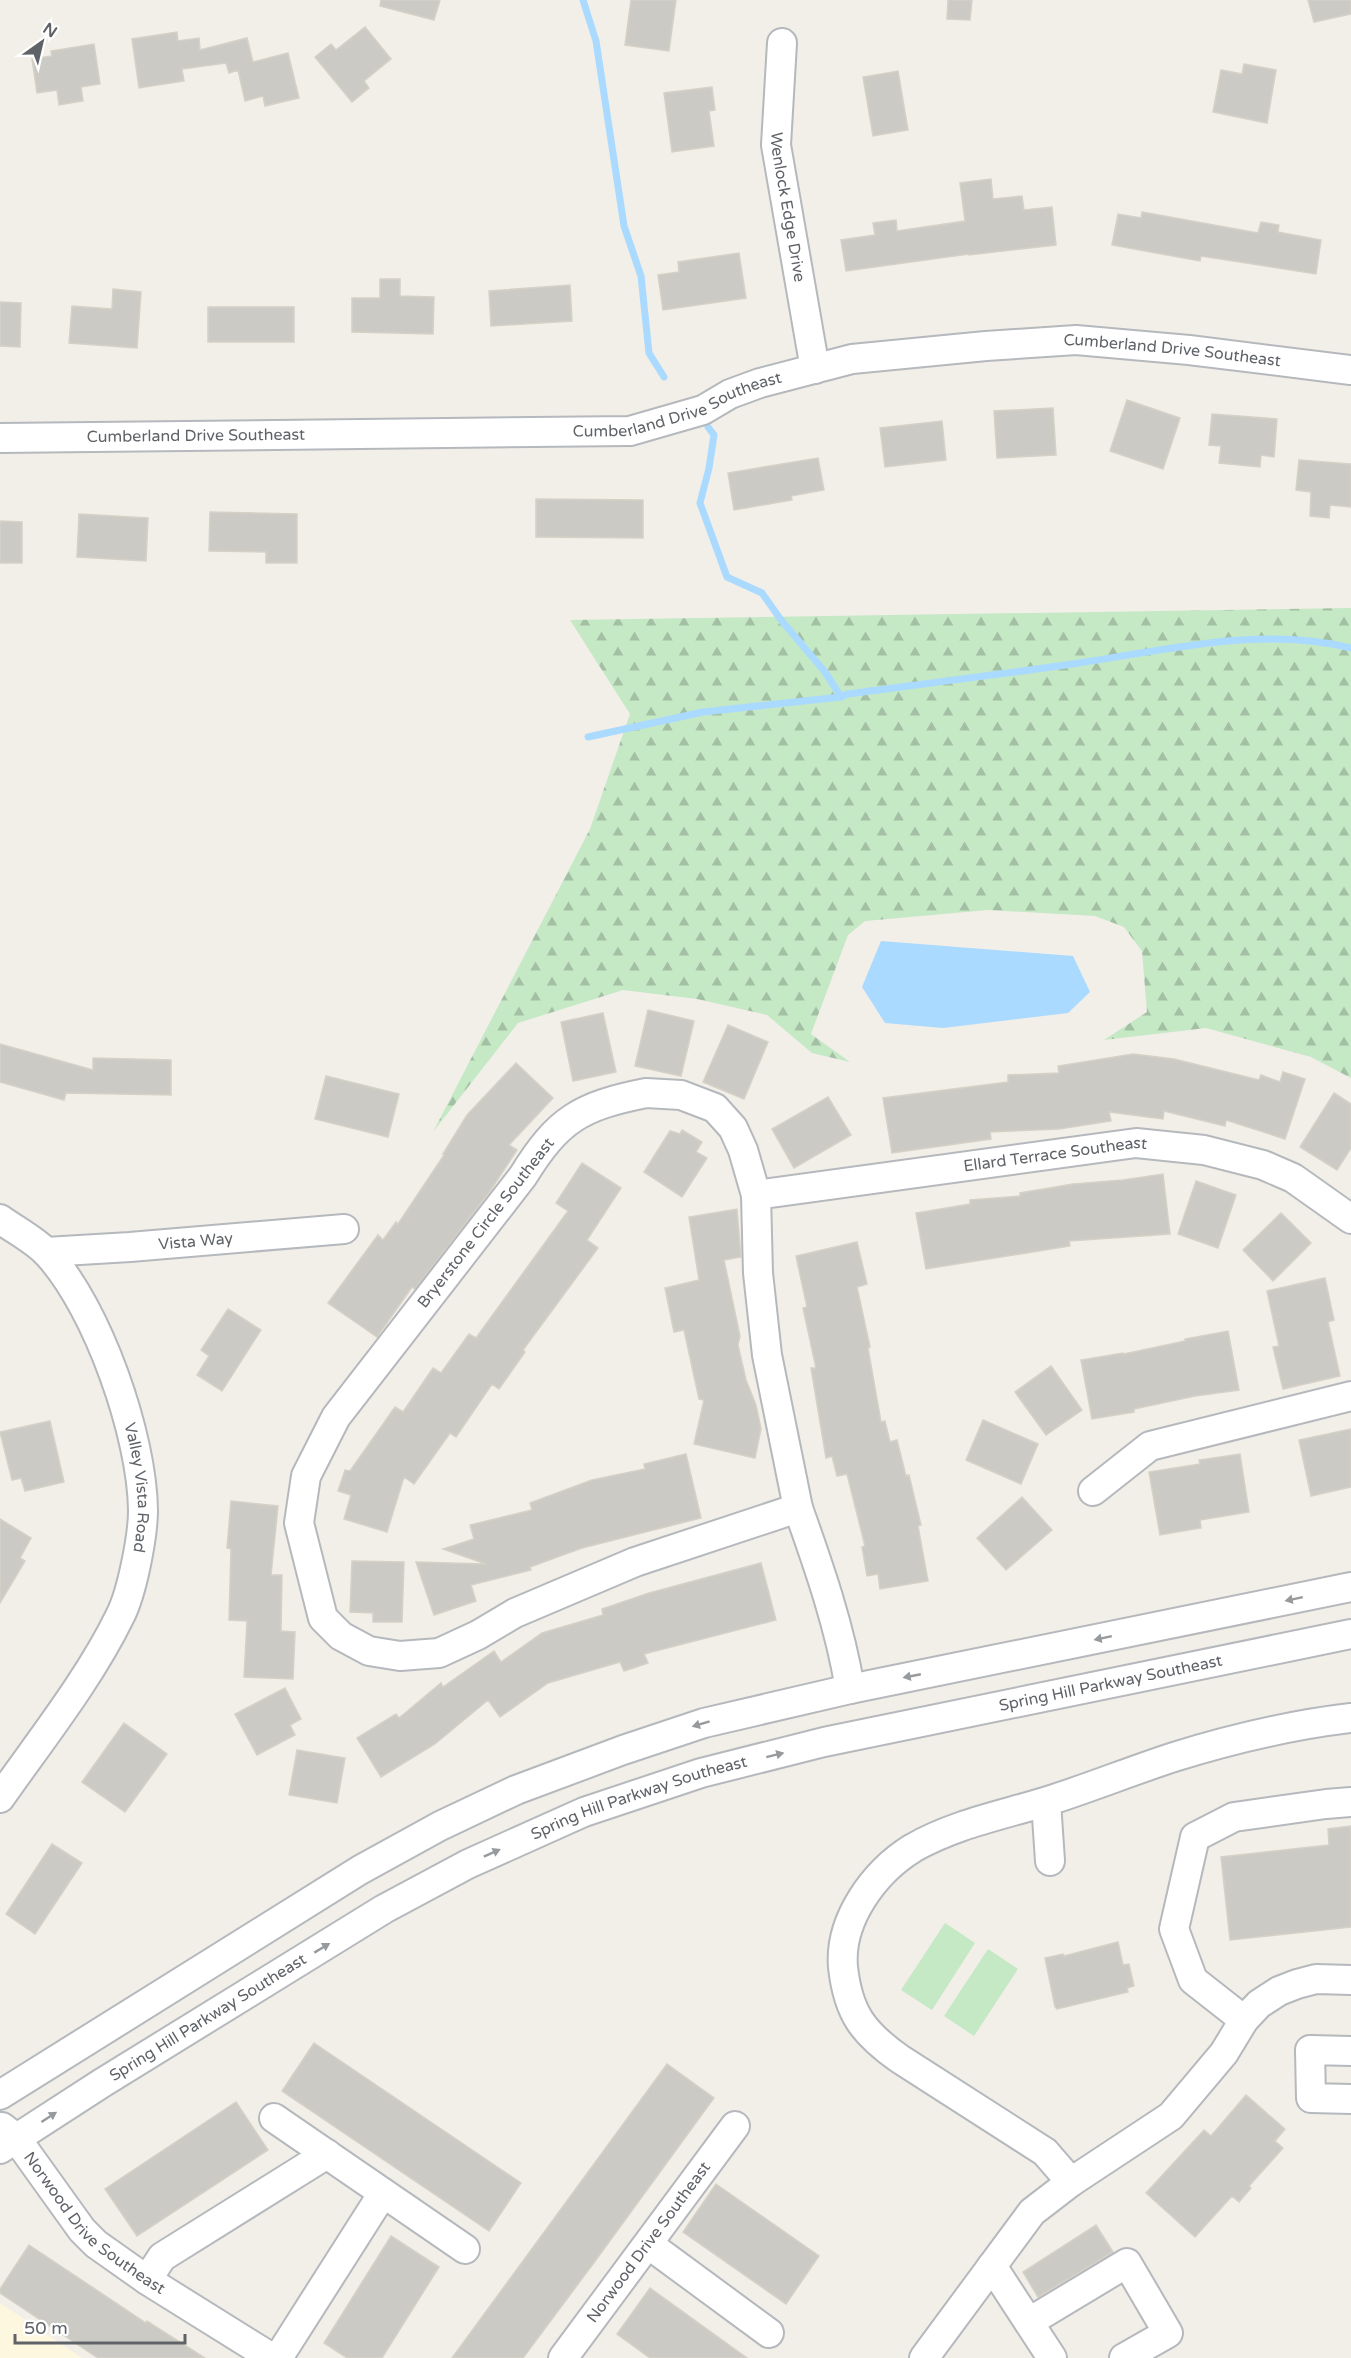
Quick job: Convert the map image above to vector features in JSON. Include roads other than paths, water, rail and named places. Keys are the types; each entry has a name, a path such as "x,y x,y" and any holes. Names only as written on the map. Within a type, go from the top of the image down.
{"street":[{"name":"Wenlock Edge Drive","path":"782,43 776,145 815,369"},
{"name":"Cumberland Drive Southeast","path":"0,438 630,431 704,410 730,394 760,383 852,359 1076,340 1189,350 1351,370"},
{"name":"Bryerstone Circle Southeast","path":"646,1093 681,1095 715,1108 733,1128 743,1150 756,1195 758,1273 767,1355 798,1508 634,1562 515,1613 478,1635 439,1653 400,1656 369,1651 341,1636 323,1618 299,1523 306,1476 336,1418 523,1176 539,1149 560,1128 586,1109 612,1100 646,1093"},
{"name":"Ellard Terrace Southeast","path":"756,1195 1136,1143 1204,1150 1263,1165 1293,1178 1347,1221"},
{"name":"Valley Vista Road","path":"0,1219 46,1252 71,1282 89,1317 119,1386 139,1471 143,1511 138,1554 121,1615 82,1681 0,1798"},
{"name":"Vista Way","path":"46,1252 344,1229"},
{"path":"1093,1491 1150,1446 1351,1396"},
{"path":"798,1508 823,1576 850,1689"},
{"path":"0,2095 360,1870 440,1826 516,1790 704,1723 850,1689 1351,1587"},
{"name":"Spring Hill Parkway Southeast","path":"6,2137 384,1910 468,1864 584,1812 701,1773 824,1742 1351,1634"},
{"path":"1071,2182 1045,2152 885,2048 860,2025 852,2010 845,1984 842,1953 849,1924 861,1901 878,1878 914,1848 931,1817 986,1801 1011,1813 1224,1742 1281,1728 1351,1718"},
{"path":"1046,1802 1050,1862"},
{"path":"1244,2020 1192,1980 1174,1929 1195,1837 1234,1818 1351,1802"},
{"path":"924,2358 1032,2212 1071,2182 1171,2116 1224,2053 1244,2020 1259,2004 1297,1983 1316,1979 1351,1980"},
{"path":"1351,2051 1311,2050 1311,2098 1351,2099"},
{"path":"274,2118 465,2249"},
{"name":"Norwood Drive Southeast","path":"563,2358 735,2126"},
{"name":"Norwood Drive Southeast","path":"6,2137 96,2244 147,2280 272,2358"},
{"path":"147,2280 162,2258 327,2154"},
{"path":"278,2358 383,2193"},
{"path":"648,2244 769,2333"},
{"path":"1029,2322 1127,2264 1168,2333 1124,2358"},
{"path":"992,2266 1052,2358"}],"water":[{"path":"881,941 1073,956 1090,992 1068,1013 943,1028 885,1023 862,987"}],"waterway":[{"path":"583,0 596,41 624,226 641,276 649,353 664,377"},
{"path":"708,427 714,435 700,503 727,577 762,593 781,620 825,672 841,697"},
{"path":"588,737 703,712 841,697 847,694 1044,668 1212,642 1282,639 1351,648"}]}
